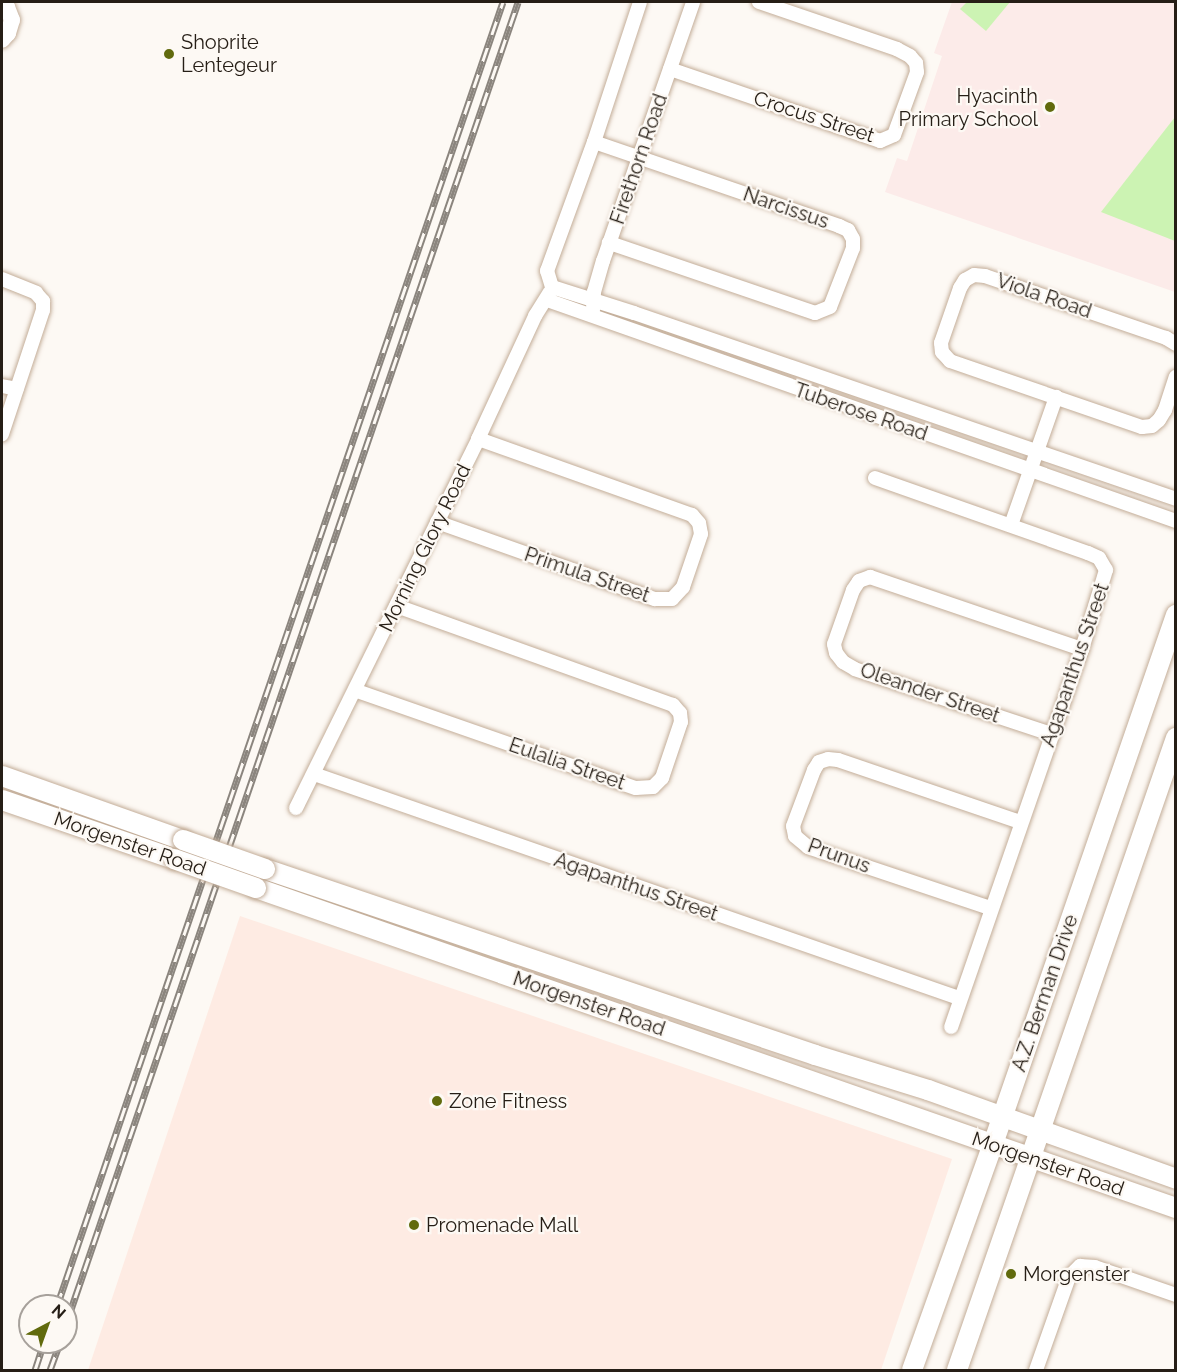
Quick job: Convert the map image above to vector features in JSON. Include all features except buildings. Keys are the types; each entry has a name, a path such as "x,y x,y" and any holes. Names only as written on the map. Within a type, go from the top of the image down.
{"main road":[{"name":"A.Z. Berman Drive","path":"912,1371 1003,1117 1176,615"},
{"name":"A.Z. Berman Drive","path":"957,1371 1176,738"},
{"name":"Morgenster Road","path":"2,776 265,868 1003,1117 1176,1179"},
{"name":"Morgenster Road","path":"2,800 1176,1208"}],"street":[{"path":"549,294 547,271 594,142 640,2"},
{"name":"Firethorn Road","path":"591,316 596,302 595,286 693,2"},
{"name":"Crocus Street","path":"670,69 880,141 894,135 917,72 916,63 910,56 759,2"},
{"path":"2,40 11,27 10,6"},
{"name":"Narcissus","path":"594,142 839,226 848,230 853,239 853,248 830,307 815,313 609,243"},
{"name":"Viola Road","path":"1176,344 985,276 974,275 965,280 960,288 941,343 942,352 950,361 961,366 1142,427 1152,426 1165,410 1176,377"},
{"path":"2,279 36,293 43,301 43,310 2,434"},
{"name":"Tuberose Road","path":"549,294 596,302 1176,499"},
{"name":"Tuberose Road","path":"549,294 591,316 1176,521"},
{"name":"Morning Glory Road","path":"297,808 357,691 535,316 549,294"},
{"path":"2,386 17,389"},
{"path":"1011,525 1056,397"},
{"name":"Primula Street","path":"437,522 655,599 672,599 683,587 702,534 692,515 478,439"},
{"name":"Agapanthus Street","path":"875,478 1088,553 1099,558 1105,565 1106,576 1082,649 990,908 951,1027"},
{"name":"Oleander Street","path":"1051,734 855,669 843,662 836,654 834,644 853,590 859,582 870,577 878,579 1082,649"},
{"name":"Eulalia Street","path":"357,691 636,788 652,786 662,778 681,722 680,713 673,705 396,606"},
{"name":"Prunus","path":"990,908 808,847 795,836 793,826 814,770 819,762 828,759 838,760 1020,822"},
{"name":"Agapanthus Street","path":"314,774 959,999"},
{"path":"1036,1371 1069,1277 1080,1266 1095,1267 1176,1295"}],"shaded area":[{"name":"Hyacinth Primary School","path":"952,2 1175,2 1175,292 885,192 897,158 907,161 942,56 934,53"},
{"path":"240,916 952,1159 881,1370 88,1370"}],"green space":[{"path":"967,2 1010,2 986,31 960,9"},
{"path":"1175,117 1175,241 1101,212"}],"railway":[{"path":"61,1294 503,2"},
{"path":"76,1294 518,2"},
{"path":"35,1370 40,1354"},
{"path":"50,1370 56,1354"}],"place":[{"name":"Shoprite Lentegeur","path":"169,54"},
{"name":"Hyacinth Primary School","path":"1050,107"},
{"name":"Zone Fitness","path":"437,1101"},
{"name":"Promenade Mall","path":"414,1225"},
{"name":"Morgenster","path":"1011,1274"}]}
